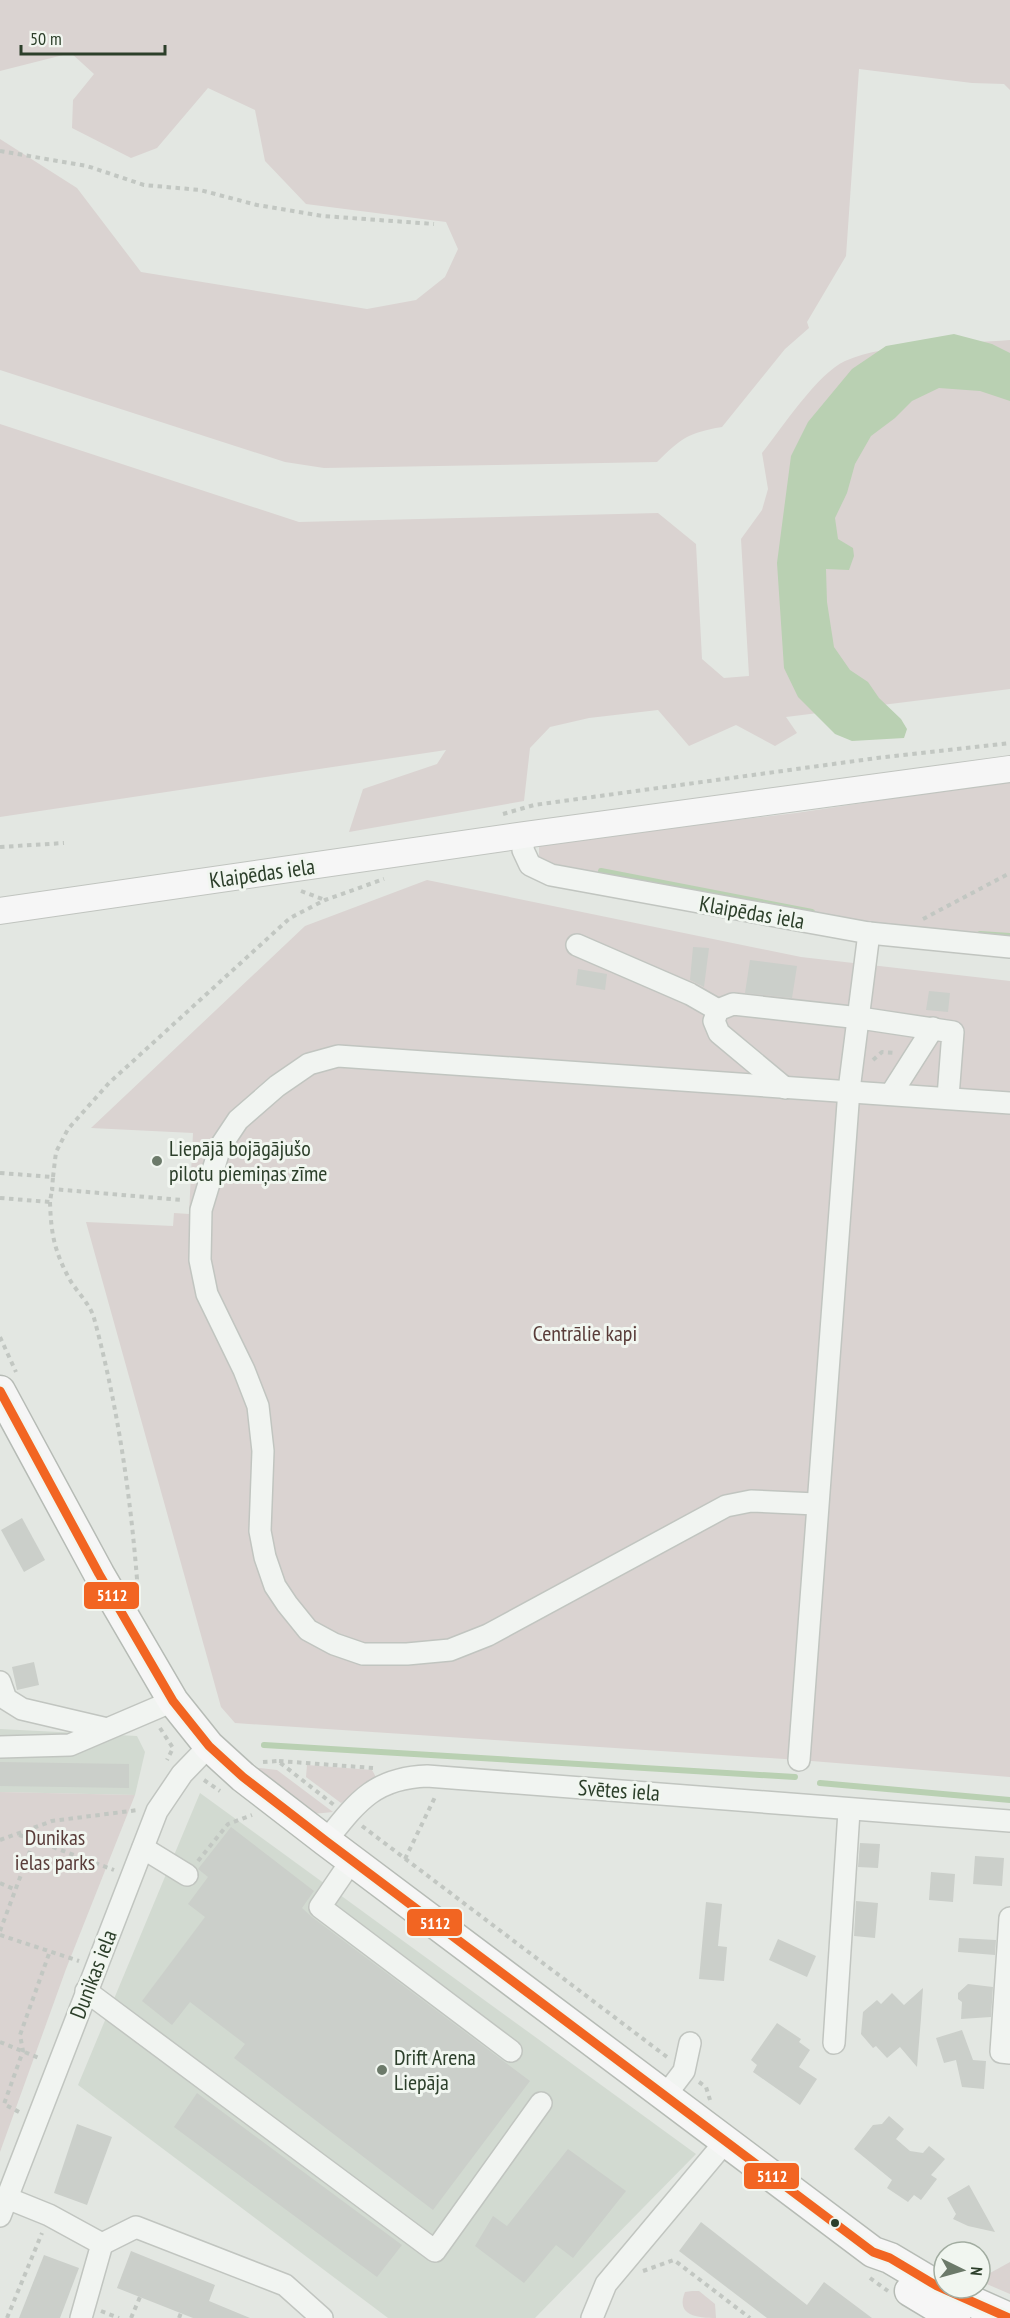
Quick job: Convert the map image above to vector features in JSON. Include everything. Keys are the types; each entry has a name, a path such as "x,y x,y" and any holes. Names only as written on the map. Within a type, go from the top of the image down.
{"highway":[{"path":"0,1391 99,1574 173,1701 209,1746 243,1777 326,1841 873,2252 890,2258 937,2286 1009,2318"},
{"path":"873,2252 887,2272 904,2287 955,2318"}],"main road":[{"name":"Klaipēdas iela","path":"0,911 1010,768"}],"street":[{"name":"Klaipēdas iela","path":"524,835 523,850 530,865 550,875 869,933 1010,947"},
{"path":"799,1760 816,1504 849,1085 860,1018 869,933"},
{"path":"577,945 690,994 718,1010"},
{"path":"785,1088 719,1033 714,1022 718,1010 733,1004 860,1018 953,1032 948,1096"},
{"path":"891,1094 933,1028"},
{"path":"816,1504 751,1502 726,1506 703,1516 488,1635 450,1650 363,1654 334,1644 308,1630 275,1586 265,1557 260,1531 263,1451 258,1406 244,1370 207,1294 200,1260 201,1210 220,1147 238,1120 277,1086 309,1064 338,1056 785,1088 849,1085 891,1094 948,1096 1010,1103"},
{"path":"0,1682 6,1699 22,1709 103,1728"},
{"path":"0,1748 70,1745 103,1728 173,1701"},
{"name":"Dunikas iela","path":"4,2207 157,1811 182,1774 209,1746"},
{"name":"Svētes iela","path":"326,1841 359,1800 378,1787 402,1777 721,1798 849,1811 1010,1821"},
{"path":"834,2043 849,1811"},
{"path":"143,1848 187,1875"},
{"path":"352,1860 320,1907 511,2051"},
{"path":"1010,1918 1001,2052 1010,2053"},
{"path":"86,1991 435,2251 541,2103"},
{"path":"665,2096 684,2071 690,2043"},
{"path":"592,2318 606,2284 725,2142"},
{"path":"4,2207 49,2215 102,2244"},
{"path":"102,2244 136,2227 285,2285 322,2318"},
{"path":"89,2314 102,2244"}],"path":[{"path":"0,151 87,166 144,185 200,190 256,205 323,216 434,224"},
{"path":"500,815 534,805 877,758 1010,743"},
{"path":"0,847 64,843"},
{"path":"893,936 1010,873"},
{"path":"134,1591 137,1579 132,1514 108,1375 93,1314 70,1279 52,1239 50,1202 56,1152 68,1129 95,1098 290,918 325,900 389,877"},
{"path":"849,1085 882,1052 896,1053 910,1065"},
{"path":"0,1173 53,1177"},
{"path":"52,1190 182,1198 183,1221 201,1224"},
{"path":"0,1197 50,1202"},
{"path":"278,1761 337,1807"},
{"path":"254,1762 278,1761 394,1769 402,1777"},
{"path":"405,1859 444,1778"},
{"path":"0,1840 52,1821 126,1810 157,1811"},
{"path":"187,1875 228,1824 253,1815"},
{"path":"358,1823 675,2063"},
{"path":"18,1834 114,1870"},
{"path":"34,1840 0,1933 95,1967"},
{"path":"0,1883 16,1890"},
{"path":"19,2112 4,2104 22,2051 20,2035 50,1952"},
{"path":"0,2042 39,2058"},
{"path":"7,2318 49,2215"},
{"path":"606,2284 674,2260 750,2318"},
{"path":"131,2318 140,2297"},
{"path":"89,2314 119,2318"}],"shaded area":[{"path":"954,334 992,344 1010,353 1010,401 980,391 939,388 912,401 895,418 871,436 855,464 847,493 835,518 838,539 853,548 854,556 849,570 826,569 827,602 834,647 850,670 868,682 907,729 904,738 852,741 835,734 798,697 784,668 777,563 791,456 808,422 852,369 886,346"},
{"path":"0,1729 137,1736 145,1752 135,1795 0,1792"},
{"path":"200,1793 696,2154 535,2318 388,2318 78,2085"}],"green space":[{"path":"0,0 1010,0 1010,90 1004,84 972,83 859,69 846,256 807,322 809,328 785,349 722,427 693,434 673,447 657,462 324,468 285,462 0,370 0,139 77,188 141,272 367,309 416,300 445,277 458,249 446,222 306,204 265,161 255,110 208,88 157,148 131,158 72,128 73,100 94,74 71,53 0,71"},
{"path":"1010,340 1010,689 786,717 797,733 775,746 736,725 689,746 658,710 589,718 550,727 530,748 524,801 349,832 363,789 437,764 446,750 0,817 0,424 299,522 658,513 696,544 702,659 724,678 749,676 741,539 762,510 768,489 762,453 789,417 823,377 845,361 882,350 904,347"},
{"path":"1010,781 1010,943 867,929 539,862 539,846 548,842 796,813"},
{"name":"Centrālie kapi","path":"427,880 801,957 1010,981 1010,1777 799,1760 235,1723 221,1707 86,1222 173,1226 174,1213 189,1214 193,1133 91,1128 305,926"},
{"path":"307,1765 372,1770 377,1779 341,1803 306,1777"},
{"path":"260,1768 277,1770 333,1812 313,1814 253,1770"},
{"name":"Dunikas ielas parks","path":"0,1792 135,1795 66,1969 0,2152"},
{"path":"1010,2262 1010,2294 992,2286 992,2272"},
{"path":"699,2291 715,2304 716,2318 696,2316 686,2311 683,2306 685,2292"}],"building":[{"path":"693,947 709,948 704,987 690,980"},
{"path":"750,960 797,966 792,998 745,993"},
{"path":"578,969 607,974 605,990 576,985"},
{"path":"929,991 950,993 948,1012 926,1010"},
{"path":"22,1518 45,1560 24,1572 1,1530"},
{"path":"34,1662 39,1685 17,1690 12,1667"},
{"path":"0,1762 129,1764 129,1788 0,1786"},
{"name":"Drift Arena Liepāja","path":"231,1827 314,1891 302,1908 312,1917 530,2081 433,2210 234,2058 245,2044 190,2002 172,2025 142,2001 205,1917 188,1904 208,1877 198,1869"},
{"path":"860,1843 880,1844 878,1868 858,1867"},
{"path":"975,1856 1004,1858 1002,1886 973,1884"},
{"path":"931,1872 955,1874 953,1902 929,1900"},
{"path":"856,1901 878,1903 875,1938 854,1936"},
{"path":"706,1902 722,1904 718,1946 727,1947 724,1981 699,1979"},
{"path":"959,1938 996,1940 995,1955 958,1952"},
{"path":"778,1939 816,1956 807,1977 769,1960"},
{"path":"968,1984 993,1987 991,2017 961,2019 962,2002 958,1999 958,1993"},
{"path":"923,1988 917,2067 900,2047 887,2058 876,2046 873,2048 861,2034 863,2012 877,2000 881,2004 892,1993 904,2005"},
{"path":"777,2023 801,2039 799,2042 810,2050 799,2067 817,2079 800,2105 753,2072 757,2065 751,2060"},
{"path":"962,2030 973,2060 986,2061 984,2089 962,2087 956,2060 944,2063 936,2038"},
{"path":"197,2093 402,2245 377,2277 174,2127"},
{"path":"889,2116 904,2129 896,2139 910,2151 923,2153 929,2146 945,2159 931,2175 937,2179 921,2200 914,2195 908,2202 887,2188 892,2180 854,2149 873,2125 882,2124"},
{"path":"77,2124 112,2137 87,2205 54,2193"},
{"path":"568,2149 626,2191 573,2258 556,2245 524,2283 475,2246 493,2216 507,2226"},
{"path":"969,2185 995,2232 968,2226 953,2219 956,2214 947,2198"},
{"path":"701,2222 807,2305 824,2282 872,2318 767,2318 679,2251"},
{"path":"131,2251 215,2285 209,2301 250,2318 193,2318 117,2288"},
{"path":"44,2255 79,2268 60,2318 19,2318"}],"waterway":[{"path":"601,871 812,912"},
{"path":"980,934 1010,936"},
{"path":"264,1745 795,1777"},
{"path":"820,1783 1010,1800"}],"transit line":[{"name":"5112","path":"0,1391 99,1574 173,1701 209,1746 243,1777 326,1841 873,2252 890,2258 937,2286 1009,2318"}],"place":[{"name":"Liepājā bojāgājušo pilotu piemiņas zīme","path":"157,1161"},
{"name":"Drift Arena Liepāja","path":"382,2070"}]}
